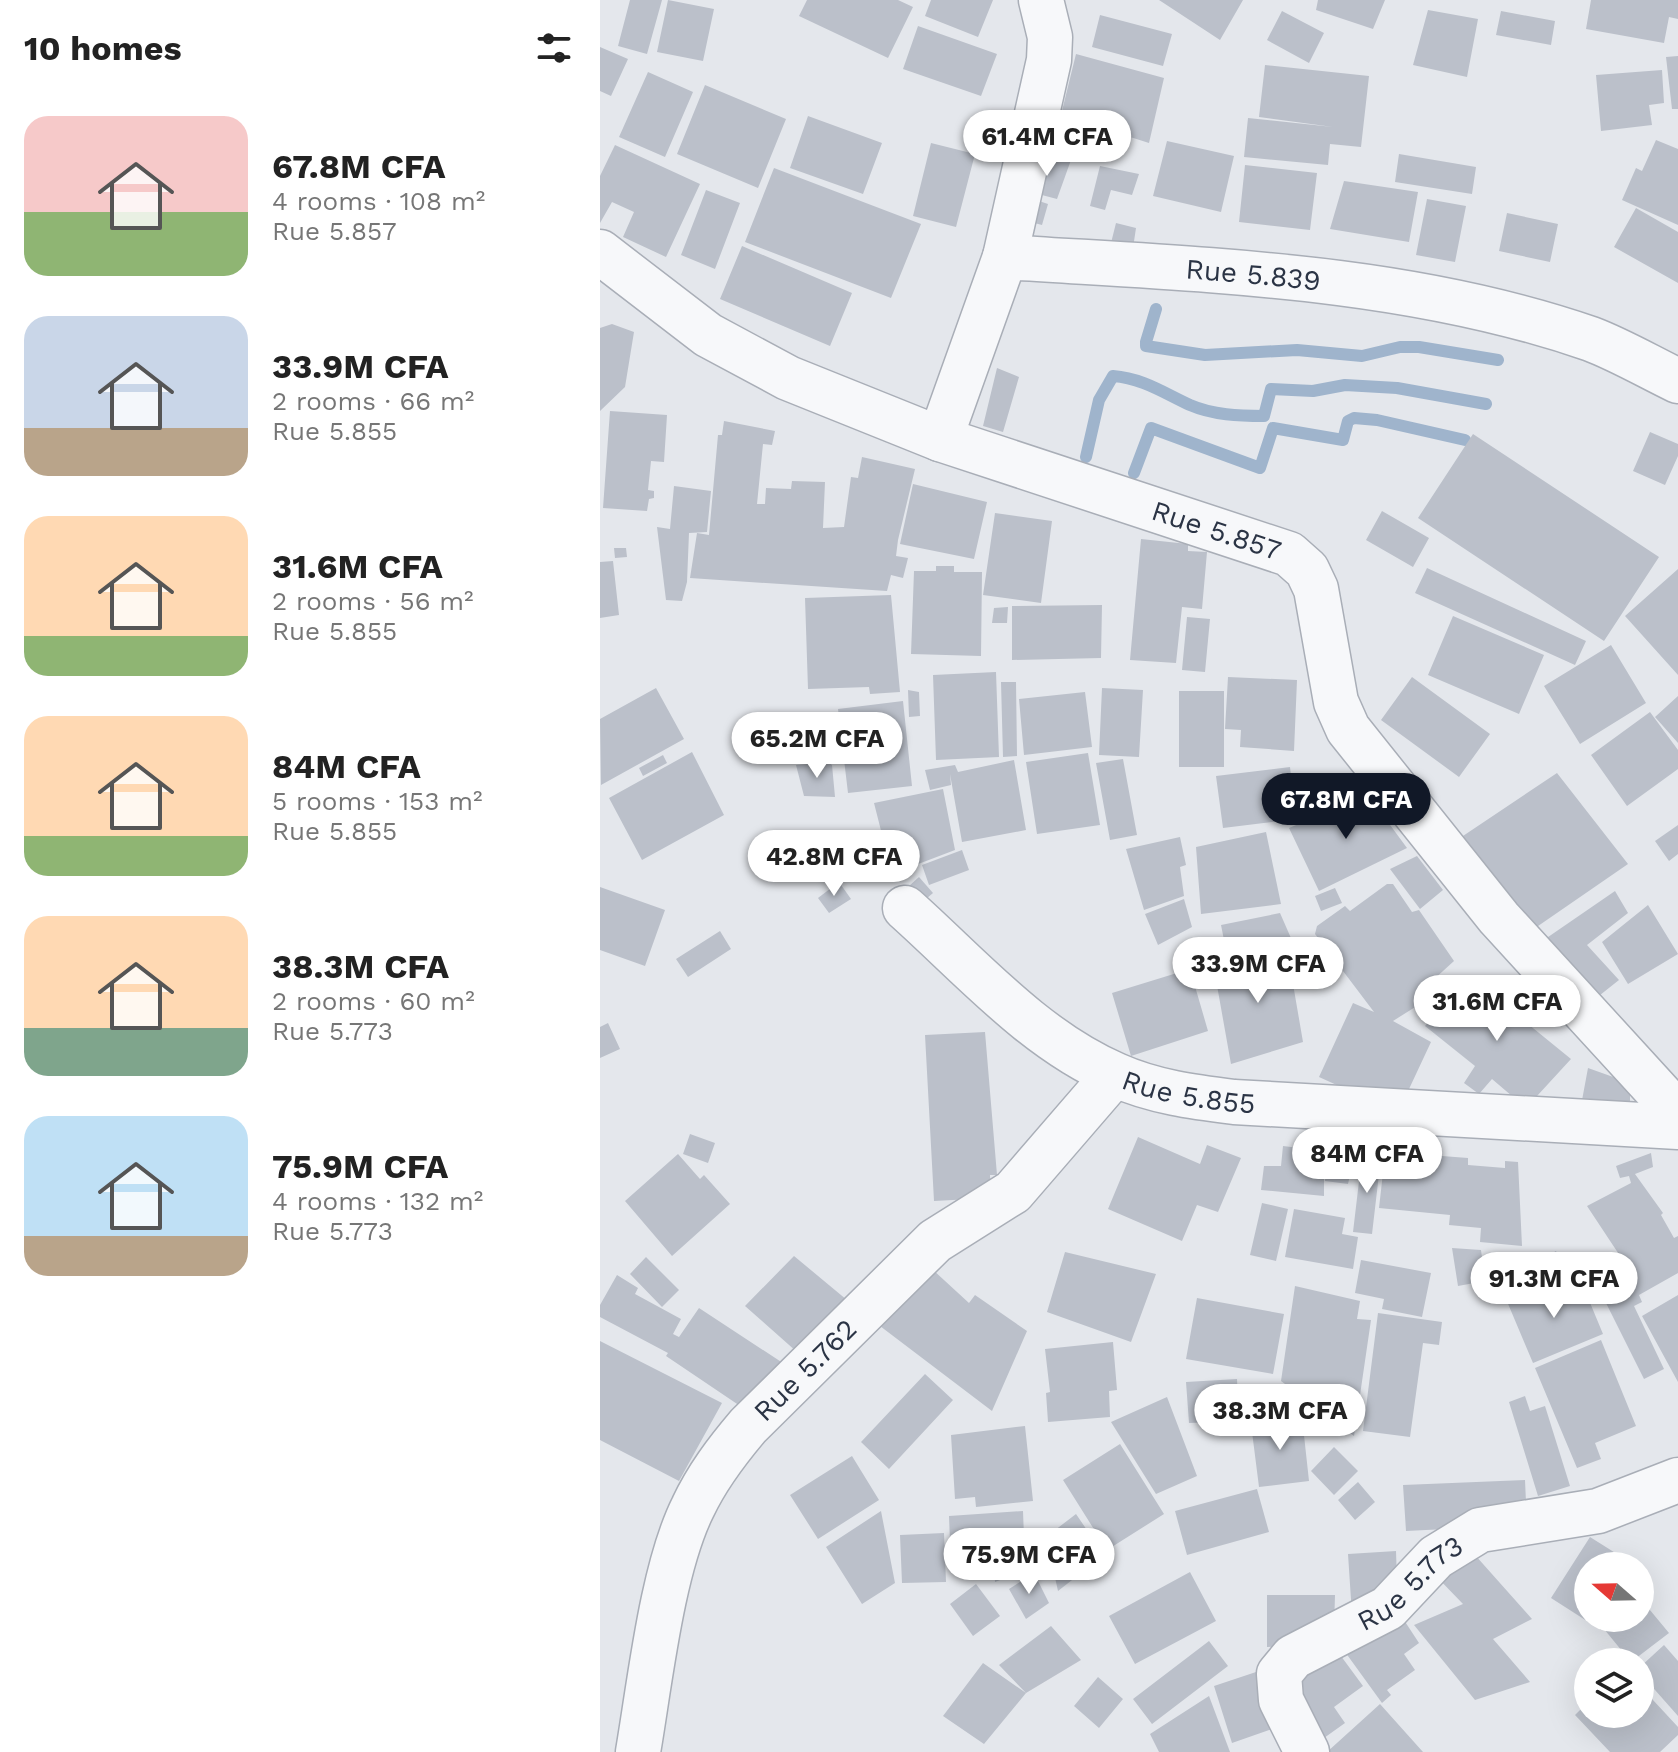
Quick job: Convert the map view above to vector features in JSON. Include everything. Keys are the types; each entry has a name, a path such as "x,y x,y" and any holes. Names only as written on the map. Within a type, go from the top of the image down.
{"street":[{"path":"940,439 1005,257 1049,60 1050,37 1041,0"},
{"name":"Rue 5.857","path":"600,252 708,335 788,378 940,439 1289,554 1307,570 1316,589 1336,702 1348,729 1499,918 1661,1095 1678,1118"},
{"name":"Rue 5.839","path":"1005,257 1286,275 1476,307 1594,340 1678,381"},
{"name":"Rue 5.855","path":"905,908 1041,1031 1114,1075 1175,1095 1234,1102 1678,1127"},
{"name":"Rue 5.762","path":"638,1752 673,1565 692,1509 721,1457 748,1426 935,1241 1013,1192 1114,1075"},
{"name":"Rue 5.773","path":"1307,1752 1281,1700 1279,1674 1293,1657 1388,1608 1436,1557 1480,1530 1598,1511 1678,1480"}],"building":[{"path":"630,0 662,0 647,54 618,46"},
{"path":"668,0 714,9 703,61 657,52"},
{"path":"807,0 898,0 913,7 888,58 799,16"},
{"path":"931,0 993,0 978,37 925,16"},
{"path":"1159,0 1243,0 1220,40"},
{"path":"1318,0 1385,0 1373,29 1316,10"},
{"path":"1591,0 1678,0 1678,19 1669,17 1664,43 1586,29"},
{"path":"1428,10 1478,19 1467,77 1413,65"},
{"path":"1282,11 1324,33 1309,63 1267,40"},
{"path":"1501,11 1555,21 1551,45 1496,35"},
{"path":"1100,15 1172,34 1163,66 1092,47"},
{"path":"918,26 997,54 981,96 903,69"},
{"path":"600,47 628,59 611,96 600,91"},
{"path":"1076,54 1164,78 1149,143 1061,115"},
{"path":"1678,56 1678,109 1672,109 1666,57"},
{"path":"1265,65 1369,76 1361,147 1330,144 1328,165 1244,157 1248,118 1333,127 1259,117"},
{"path":"1662,70 1664,103 1649,105 1652,125 1601,131 1596,75"},
{"path":"648,72 693,92 665,157 619,137"},
{"path":"705,85 786,119 758,188 677,154"},
{"path":"808,116 882,143 863,194 790,168"},
{"path":"1047,136 1076,146 1057,199 1038,194 1036,200 1048,204 1042,225 1019,219"},
{"path":"1656,140 1678,149 1678,225 1622,200 1636,168 1642,171"},
{"path":"1167,141 1234,156 1221,212 1153,196"},
{"path":"931,143 975,154 956,227 913,216"},
{"path":"615,145 700,184 666,257 623,237 634,212 612,202 600,223 600,176"},
{"path":"1399,154 1476,167 1472,194 1395,182"},
{"path":"1245,165 1317,173 1310,230 1239,222"},
{"path":"1100,166 1139,174 1132,195 1111,190 1105,210 1090,206"},
{"path":"774,168 921,224 891,298 745,242"},
{"path":"1344,181 1418,192 1409,242 1330,229"},
{"path":"706,190 740,203 715,269 681,255"},
{"path":"1427,199 1466,206 1455,262 1416,255"},
{"path":"1636,208 1678,232 1678,283 1614,247"},
{"path":"1507,213 1558,224 1550,262 1499,251"},
{"path":"1116,223 1136,228 1133,248 1111,243"},
{"path":"742,246 852,293 830,346 720,299"},
{"path":"612,324 634,332 625,387 600,411 600,328"},
{"path":"997,368 1019,377 1003,432 983,426"},
{"path":"610,411 667,415 664,462 651,461 648,490 654,491 654,498 649,499 647,511 603,508"},
{"path":"724,421 775,431 772,445 763,444 757,504 765,504 766,488 791,489 792,481 825,482 823,528 844,527 851,477 858,478 862,457 915,469 896,556 908,558 903,578 891,575 887,591 690,578 697,533 709,535 718,435 722,435"},
{"path":"1650,432 1678,444 1678,456 1665,485 1633,471"},
{"path":"1473,434 1659,557 1604,641 1418,518"},
{"path":"913,484 987,502 974,559 900,544"},
{"path":"674,486 711,491 707,532 689,533 687,582 682,601 666,600 657,527 670,529"},
{"path":"1382,511 1429,538 1413,567 1366,540"},
{"path":"995,513 1052,521 1041,603 983,595"},
{"path":"1141,539 1188,544 1188,551 1207,552 1202,609 1182,607 1176,663 1130,660"},
{"path":"614,548 626,548 627,557 615,558"},
{"path":"613,561 619,615 600,618 600,562"},
{"path":"936,566 954,566 954,572 982,572 981,656 911,654 914,571 936,571"},
{"path":"1427,568 1586,641 1575,665 1415,593"},
{"path":"1678,569 1678,675 1625,616"},
{"path":"891,595 900,692 870,694 869,687 808,689 805,598"},
{"path":"1102,605 1101,658 1012,660 1012,606"},
{"path":"1008,607 1007,623 992,623 994,608"},
{"path":"1453,616 1544,655 1519,714 1428,675"},
{"path":"1187,617 1210,619 1205,672 1182,670"},
{"path":"1611,645 1646,703 1580,744 1544,686"},
{"path":"996,672 999,757 936,760 933,675"},
{"path":"1228,677 1297,680 1294,751 1240,747 1241,730 1225,729"},
{"path":"1412,677 1490,734 1459,777 1381,720"},
{"path":"1001,682 1016,682 1017,756 1003,757"},
{"path":"656,688 684,739 601,785 600,719"},
{"path":"1102,688 1143,690 1139,757 1099,755"},
{"path":"908,690 919,692 920,716 909,717"},
{"path":"1179,691 1224,691 1224,767 1179,767"},
{"path":"1085,692 1092,747 1024,755 1019,699"},
{"path":"1678,696 1678,743 1655,717"},
{"path":"903,701 912,786 848,793 838,709"},
{"path":"1650,712 1678,750 1678,769 1627,806 1591,755"},
{"path":"692,752 724,815 642,860 609,798"},
{"path":"1088,753 1100,825 1037,834 1026,762"},
{"path":"663,755 667,763 643,776 639,768"},
{"path":"1123,759 1137,835 1110,840 1096,763"},
{"path":"1014,760 1026,830 962,842 950,774 951,785 930,790 925,770 955,765 958,772"},
{"path":"828,762 832,765 835,797 804,796 796,765"},
{"path":"1290,767 1296,819 1223,828 1216,776"},
{"path":"1557,773 1628,864 1525,935 1451,844"},
{"path":"943,789 955,850 892,874 874,803"},
{"path":"1368,795 1407,848 1319,891 1289,828"},
{"path":"1678,825 1678,854 1669,861 1655,841"},
{"path":"1266,832 1281,904 1201,914 1196,847"},
{"path":"1180,837 1186,865 1180,867 1184,896 1144,910 1126,849"},
{"path":"962,850 969,870 929,885 922,865"},
{"path":"1417,856 1443,890 1420,909 1390,869"},
{"path":"919,877 933,893 913,910 899,895"},
{"path":"839,882 851,899 829,913 818,898"},
{"path":"1387,884 1393,884 1412,912 1419,910 1454,961 1432,981 1439,992 1393,1021 1431,1042 1402,1104 1367,1086 1361,1096 1319,1077 1353,1003 1374,1012 1315,934 1317,926 1345,906 1350,911"},
{"path":"600,887 665,910 645,966 600,950"},
{"path":"1335,888 1342,903 1321,911 1315,896"},
{"path":"1615,891 1628,913 1587,945 1619,980 1590,1003 1535,946"},
{"path":"1184,899 1192,927 1158,945 1145,914"},
{"path":"1648,905 1678,954 1628,984 1602,942"},
{"path":"1280,913 1294,945 1227,955 1221,925"},
{"path":"720,931 731,949 688,977 676,959"},
{"path":"1287,949 1303,1042 1231,1064 1213,963"},
{"path":"1190,969 1208,1031 1131,1056 1112,993"},
{"path":"1468,975 1571,1059 1526,1108 1492,1079 1479,1094 1464,1083 1475,1066 1425,1026"},
{"path":"608,1023 620,1049 600,1058 600,1027"},
{"path":"985,1032 997,1175 990,1175 991,1198 934,1201 925,1035"},
{"path":"1588,1068 1616,1078 1630,1093 1630,1115 1580,1111"},
{"path":"690,1134 715,1143 708,1163 683,1154"},
{"path":"1138,1137 1200,1164 1207,1145 1241,1158 1218,1212 1197,1205 1182,1241 1108,1209"},
{"path":"1283,1146 1324,1151 1324,1196 1261,1190 1264,1166 1281,1166"},
{"path":"1651,1153 1653,1167 1635,1174 1663,1213 1661,1215 1674,1238 1678,1236 1678,1273 1639,1295 1642,1302 1634,1306 1664,1369 1644,1379 1603,1297 1626,1283 1619,1270 1626,1265 1587,1206 1631,1183 1629,1176 1620,1178 1616,1166"},
{"path":"678,1154 700,1179 704,1175 730,1204 672,1256 625,1201"},
{"path":"1385,1155 1428,1161 1429,1155 1468,1158 1468,1165 1505,1168 1505,1161 1518,1162 1522,1246 1480,1242 1481,1228 1449,1225 1450,1215 1379,1208"},
{"path":"1362,1156 1381,1157 1372,1234 1353,1232"},
{"path":"1326,1163 1352,1166 1348,1184 1325,1181"},
{"path":"1262,1203 1288,1209 1276,1261 1250,1255"},
{"path":"1294,1209 1345,1218 1342,1234 1358,1237 1353,1269 1285,1257"},
{"path":"1452,1248 1481,1250 1485,1281 1458,1286"},
{"path":"1556,1251 1568,1277 1554,1283 1542,1259"},
{"path":"1065,1252 1156,1274 1131,1342 1047,1312"},
{"path":"794,1256 859,1310 806,1360 745,1306"},
{"path":"646,1257 679,1290 662,1307 630,1274"},
{"path":"1361,1260 1431,1273 1422,1317 1382,1309 1384,1299 1355,1293"},
{"path":"932,1269 969,1303 975,1295 1027,1331 992,1411 880,1326"},
{"path":"617,1275 638,1288 635,1294 681,1319 673,1334 679,1337 699,1308 795,1371 752,1414 666,1356 668,1353 600,1317 600,1305"},
{"path":"1581,1281 1603,1334 1533,1363 1506,1299 1534,1287 1537,1294 1548,1290 1550,1293"},
{"path":"1295,1286 1360,1301 1357,1319 1371,1320 1354,1436 1281,1381"},
{"path":"1678,1295 1678,1382 1642,1316"},
{"path":"1197,1298 1284,1314 1273,1374 1186,1359"},
{"path":"1378,1313 1442,1322 1439,1345 1423,1343 1410,1437 1363,1431"},
{"path":"1601,1340 1636,1426 1595,1443 1601,1459 1577,1468 1535,1368"},
{"path":"600,1341 722,1403 679,1481 600,1440"},
{"path":"1113,1342 1117,1390 1109,1391 1110,1417 1048,1422 1046,1393 1050,1392 1045,1349"},
{"path":"925,1374 953,1400 889,1469 861,1442"},
{"path":"1237,1379 1239,1421 1189,1423 1186,1382"},
{"path":"1525,1396 1530,1411 1545,1406 1570,1486 1538,1496 1509,1402"},
{"path":"1167,1397 1197,1476 1156,1494 1111,1422"},
{"path":"1302,1417 1309,1481 1259,1487 1251,1424"},
{"path":"1025,1426 1033,1501 976,1507 975,1497 955,1499 951,1435"},
{"path":"1120,1444 1164,1514 1107,1550 1063,1480"},
{"path":"1334,1447 1358,1471 1334,1495 1311,1471"},
{"path":"852,1456 879,1500 818,1539 790,1495"},
{"path":"1525,1480 1527,1525 1406,1531 1403,1485"},
{"path":"1358,1482 1375,1502 1355,1520 1338,1500"},
{"path":"1257,1489 1269,1532 1187,1555 1175,1511"},
{"path":"881,1511 895,1583 862,1604 826,1547"},
{"path":"1023,1511 1024,1537 1032,1536 1034,1567 995,1582 994,1563 951,1566 949,1516"},
{"path":"1076,1514 1104,1555 1058,1591 1046,1537"},
{"path":"944,1533 946,1582 902,1583 900,1535"},
{"path":"1590,1537 1614,1552 1580,1552"},
{"path":"1467,1546 1532,1619 1493,1639 1530,1682 1475,1700 1414,1625 1463,1604 1434,1574"},
{"path":"1396,1551 1398,1611 1419,1643 1404,1654 1415,1670 1387,1690 1391,1695 1382,1703 1340,1645 1352,1615 1348,1554"},
{"path":"1574,1562 1574,1613 1551,1598"},
{"path":"1190,1572 1216,1621 1135,1664 1109,1616"},
{"path":"1034,1573 1049,1603 1026,1619 1009,1589"},
{"path":"976,1584 1000,1616 973,1636 950,1604"},
{"path":"1267,1595 1335,1595 1334,1629 1298,1629 1298,1646 1267,1647"},
{"path":"1654,1615 1669,1633 1649,1648 1620,1648 1606,1632 1654,1632"},
{"path":"1051,1626 1081,1660 1026,1693 999,1665"},
{"path":"1209,1641 1228,1666 1152,1724 1133,1699"},
{"path":"1664,1645 1678,1661 1678,1716 1654,1689 1654,1654"},
{"path":"1338,1652 1363,1686 1334,1707 1345,1723 1324,1738 1285,1687"},
{"path":"983,1663 1026,1693 984,1744 943,1716"},
{"path":"1256,1672 1275,1728 1232,1743 1214,1686"},
{"path":"1098,1677 1123,1699 1099,1728 1074,1706"},
{"path":"1209,1696 1230,1752 1159,1752 1150,1734"},
{"path":"1654,1701 1678,1727 1678,1735 1660,1752 1610,1752 1587,1728 1654,1728"},
{"path":"1380,1704 1423,1752 1327,1752"}],"waterway":[{"path":"1156,309 1146,346 1205,355 1297,350 1362,356 1400,347 1419,347 1498,360"},
{"path":"1086,457 1099,400 1113,376 1143,383 1199,408 1236,415 1264,416 1271,389 1313,391 1345,385 1397,388 1486,404"},
{"path":"1134,473 1151,428 1260,468 1273,428 1343,440 1348,421 1354,418 1377,420 1465,440"}]}
